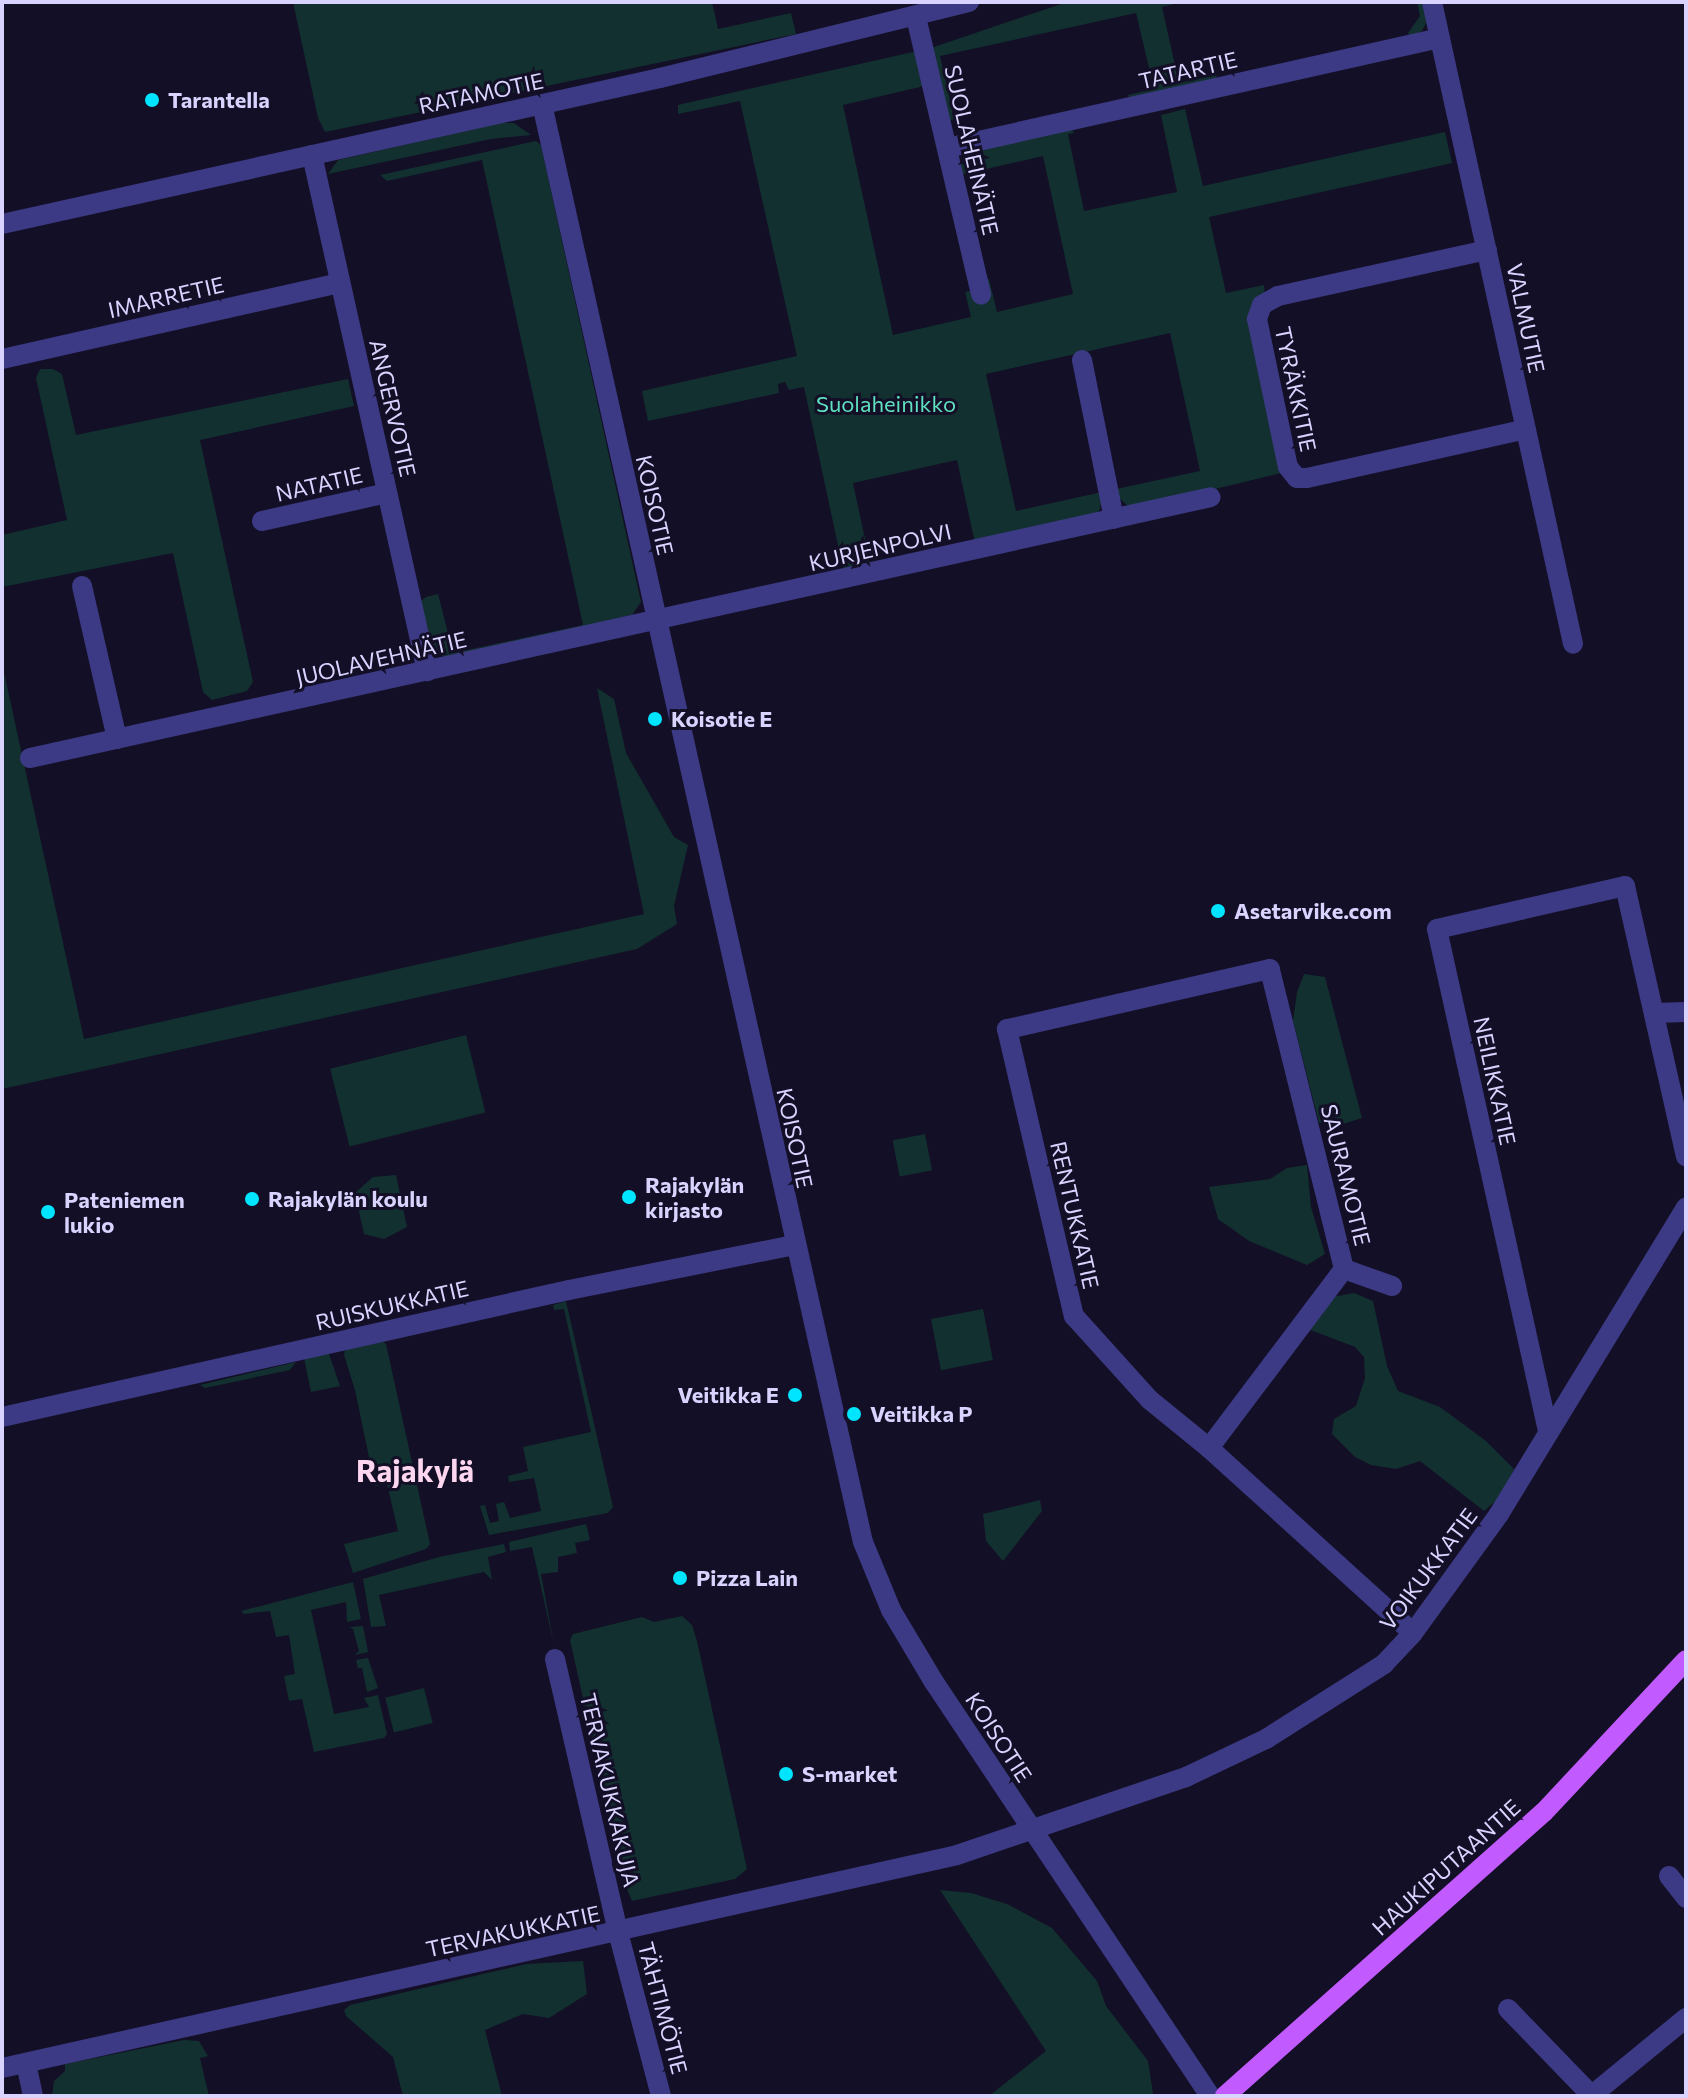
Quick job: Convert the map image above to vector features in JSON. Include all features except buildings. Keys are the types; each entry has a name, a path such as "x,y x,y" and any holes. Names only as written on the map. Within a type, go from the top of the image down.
{"main road":[{"name":"HAUKIPUTAANTIE","path":"1225,2096 1544,1812 1686,1660"}],"street":[{"name":"RATAMOTIE","path":"2,224 542,104 969,2"},
{"name":"VALMUTIE","path":"1432,2 1573,644"},
{"name":"SUOLAHEINÄTIE","path":"916,17 981,295"},
{"name":"TATARTIE","path":"947,148 1440,38"},
{"name":"KOISOTIE","path":"542,104 794,1245 855,1513 875,1573 891,1610 934,1682 1210,2096"},
{"name":"ANGERVOTIE","path":"312,155 427,671"},
{"name":"TYRÄKKITIE","path":"1487,250 1278,296 1262,305 1257,319 1288,467 1297,478 1307,478 1526,429"},
{"name":"IMARRETIE","path":"2,359 340,283"},
{"path":"1082,360 1114,519"},
{"name":"NATATIE","path":"262,521 387,493"},
{"name":"KURJENPOLVI","path":"657,622 1211,497"},
{"path":"82,586 117,739"},
{"name":"JUOLAVEHNÄTIE","path":"30,758 657,622"},
{"name":"NEILIKKATIE","path":"1548,1431 1437,929 1625,886 1654,1013"},
{"name":"SAURAMOTIE","path":"1209,1448 1344,1269 1270,969"},
{"name":"RENTUKKATIE","path":"1270,969 1007,1029 1074,1316 1150,1400 1209,1448 1413,1633"},
{"path":"1686,1012 1654,1013 1686,1156"},
{"name":"VOIKUKKATIE","path":"1032,1830 1186,1777 1266,1739 1384,1664 1413,1633 1499,1514 1686,1208"},
{"name":"RUISKUKKATIE","path":"2,1417 569,1290 794,1245"},
{"path":"1344,1269 1392,1286"},
{"name":"TERVAKUKKAKUJA","path":"555,1659 618,1932"},
{"name":"TERVAKUKKATIE","path":"2,2068 957,1855 1032,1830"},
{"path":"1669,1876 1686,1898"},
{"name":"TÄHTIMÖTIE","path":"618,1932 661,2096"},
{"path":"1508,2009 1591,2096 1686,2018"},
{"path":"26,2063 33,2096"}],"green space":[{"path":"293,2 712,2 718,29 791,13 796,34 325,132 318,118"},
{"path":"1067,2 1183,2 1162,7 1179,83 1217,75 1215,82 1130,101 1128,95 1154,89 1136,13 940,56 954,119 948,121 931,48"},
{"path":"1417,2 1425,2 1427,21 1422,31 1410,37 1408,33 1420,16"},
{"name":"Suolaheinikko","path":"918,53 925,84 843,105 893,335 971,317 965,292 984,288 984,281 989,279 997,312 1073,294 1043,156 960,175 961,161 974,149 1071,127 1074,133 1068,134 1084,211 1177,192 1161,115 1185,109 1203,186 1445,132 1452,163 1209,217 1226,293 1264,285 1281,473 1137,508 1130,508 1118,497 1116,489 1200,471 1170,333 986,374 1016,511 1102,492 1100,509 1094,517 975,543 957,460 853,483 871,567 844,573 804,387 789,390 785,382 778,384 779,393 648,421 642,391 797,356 740,101 678,114 678,105"},
{"path":"501,123 514,123 531,135 491,139 328,174 338,160"},
{"path":"536,141 541,145 641,602 632,615 445,658 430,646 421,601 426,597 438,594 453,653 583,625 482,160 387,181 380,175"},
{"path":"40,369 53,369 62,374 76,435 348,379 354,406 200,440 253,682 247,691 212,700 203,692 173,553 2,587 2,535 67,520 36,378"},
{"path":"2,663 84,1039 644,914 597,688 614,699 626,753 674,837 688,845 674,906 677,924 637,949 2,1089"},
{"path":"1304,974 1325,977 1362,1118 1343,1124 1319,1123 1293,1021 1297,992"},
{"path":"466,1035 485,1113 350,1146 330,1069"},
{"path":"925,1134 932,1170 900,1177 893,1140"},
{"path":"1307,1165 1311,1207 1325,1254 1307,1265 1249,1241 1218,1219 1209,1187 1270,1179 1287,1168"},
{"path":"396,1175 407,1227 384,1239 364,1234 355,1193 373,1177"},
{"path":"1354,1293 1373,1301 1387,1366 1398,1391 1440,1407 1486,1441 1514,1469 1504,1494 1484,1511 1420,1461 1396,1469 1371,1465 1355,1457 1332,1434 1334,1419 1356,1406 1365,1378 1364,1357 1355,1347 1308,1329 1332,1297"},
{"path":"566,1301 613,1507 608,1513 489,1535 480,1506 485,1505 490,1523 499,1521 496,1504 504,1502 510,1518 541,1511 534,1478 509,1482 508,1476 528,1471 523,1447 591,1432 564,1309 554,1310 553,1305"},
{"path":"983,1309 993,1360 941,1370 931,1319"},
{"path":"382,1341 386,1344 430,1544 426,1549 353,1573 344,1544 398,1531 387,1484 375,1486 355,1390 344,1355 345,1350"},
{"path":"329,1354 340,1386 311,1392 304,1358"},
{"path":"296,1362 290,1370 205,1388 200,1385"},
{"path":"1040,1500 1042,1511 1003,1561 986,1541 983,1514"},
{"path":"586,1524 590,1540 575,1543 577,1553 558,1557 558,1572 541,1574 554,1645 532,1547 510,1551 509,1542"},
{"path":"504,1544 506,1552 488,1557 492,1580 484,1572 379,1595 386,1626 371,1627 363,1579 439,1557"},
{"path":"353,1582 361,1619 347,1622 346,1602 311,1610 334,1714 369,1707 364,1698 378,1695 387,1734 384,1738 314,1752 302,1699 289,1701 284,1676 295,1674 289,1635 276,1637 270,1611 244,1614 241,1611"},
{"path":"682,1616 692,1625 697,1641 747,1869 735,1879 632,1901 624,1882 570,1640 573,1634 642,1617 654,1622"},
{"path":"363,1626 368,1652 355,1655 359,1651 353,1629 349,1627"},
{"path":"368,1658 378,1688 367,1692 362,1668 358,1668 356,1660"},
{"path":"424,1688 433,1723 394,1733 385,1698"},
{"path":"940,1890 971,1893 1007,1904 1052,1928 1097,1981 1106,2006 1148,2061 1153,2093 1150,2096 989,2096 1046,2051"},
{"path":"583,1961 587,1994 549,2018 523,2014 485,2030 502,2096 403,2096 393,2057 346,2016 344,2010 350,2005 526,1964"},
{"path":"184,2040 199,2041 208,2056 200,2058 209,2096 52,2096 54,2081 65,2071 65,2064"}],"place":[{"name":"Tarantella","path":"152,100"},
{"name":"Koisotie E","path":"655,719"},
{"name":"Asetarvike.com","path":"1218,911"},
{"name":"Rajakylän kirjasto","path":"629,1197"},
{"name":"Rajakylän koulu","path":"252,1199"},
{"name":"Pateniemen lukio","path":"48,1212"},
{"name":"Veitikka E","path":"795,1395"},
{"name":"Veitikka P","path":"854,1414"},
{"name":"Pizza Lain","path":"680,1578"},
{"name":"S-market","path":"786,1774"}],"district":[{"name":"Rajakylä","path":"415,1470"}]}
